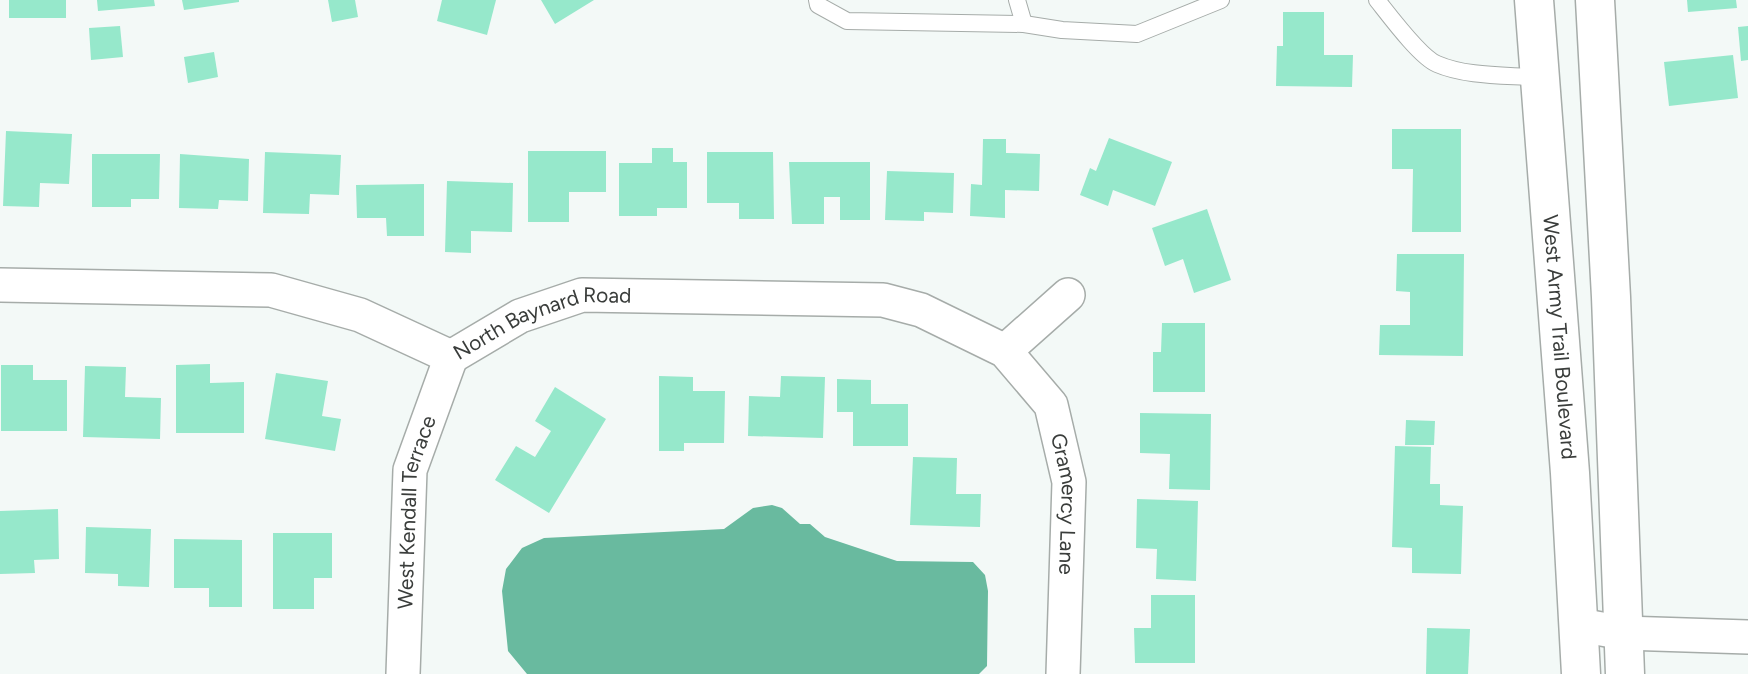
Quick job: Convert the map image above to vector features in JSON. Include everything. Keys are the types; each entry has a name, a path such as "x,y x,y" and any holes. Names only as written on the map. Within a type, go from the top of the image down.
{"main road":[{"name":"West Army Trail Boulevard","path":"1534,0 1579,625 1580,674"},
{"path":"1595,0 1600,55 1625,674"},
{"path":"1540,67 1600,55"}],"street":[{"name":"North Baynard Road","path":"0,285 271,290 360,315 451,357 520,316 582,295 883,300 921,310 1005,351"},
{"path":"1005,351 1068,295"},
{"name":"Gramercy Lane","path":"1005,351 1051,405 1069,482 1063,674"},
{"name":"West Kendall Terrace","path":"403,674 410,470 451,357"},
{"path":"1579,625 1624,633 1748,637"}],"lane":[{"path":"817,0 818,5 847,21 1024,24 1062,30 1137,34 1221,0"},
{"path":"1017,0 1024,24"},
{"path":"1377,0 1402,31 1436,64 1475,71 1540,67"}],"shaded area":[{"path":"772,505 782,508 800,524 810,524 825,537 897,561 973,562 985,575 988,591 987,666 979,674 527,674 508,651 502,591 506,569 522,548 544,538 724,529 753,508"}],"building":[{"path":"9,0 66,0 66,18 9,18"},
{"path":"97,0 154,0 155,6 98,11"},
{"path":"182,0 239,0 239,2 184,10"},
{"path":"328,0 355,0 358,17 332,22"},
{"path":"442,0 496,0 487,35 437,21"},
{"path":"541,0 594,0 555,24"},
{"path":"1687,0 1736,0 1737,8 1688,12"},
{"path":"1283,12 1324,12 1324,55 1353,55 1352,87 1276,86 1277,46 1283,46"},
{"path":"120,26 123,57 91,60 89,28"},
{"path":"1748,26 1748,60 1741,61 1738,27"},
{"path":"214,52 218,77 188,83 184,57"},
{"path":"1733,55 1738,98 1669,106 1664,62"},
{"path":"1392,129 1461,129 1461,232 1412,232 1413,169 1392,169"},
{"path":"6,131 72,134 69,184 40,183 39,207 3,206"},
{"path":"1109,138 1172,162 1155,206 1113,190 1108,206 1080,195 1090,168 1096,171"},
{"path":"983,139 1006,139 1006,153 1040,154 1039,191 1005,190 1005,218 970,216 971,184 982,185"},
{"path":"652,148 673,148 673,162 687,162 687,208 657,208 657,216 619,216 619,163 652,163"},
{"path":"528,151 606,151 606,192 569,192 569,222 528,222"},
{"path":"265,152 341,155 339,195 310,194 309,214 263,213"},
{"path":"707,152 773,152 774,219 739,219 739,203 707,203"},
{"path":"92,154 160,154 159,199 131,199 131,207 92,207"},
{"path":"180,154 249,159 248,201 219,200 218,209 179,208"},
{"path":"789,162 870,162 870,220 840,220 840,197 824,197 824,224 792,224"},
{"path":"887,171 954,173 953,213 924,212 924,221 885,220"},
{"path":"447,181 513,183 512,232 471,231 471,253 445,252"},
{"path":"424,184 424,236 387,236 386,218 357,218 356,185"},
{"path":"1207,209 1231,280 1194,293 1183,259 1165,266 1152,228"},
{"path":"1397,254 1464,254 1463,356 1379,355 1380,325 1410,325 1410,292 1396,291"},
{"path":"1162,323 1205,323 1205,392 1153,392 1153,352 1161,352"},
{"path":"210,364 210,383 244,382 244,433 176,433 176,365"},
{"path":"1,365 33,365 33,380 67,380 67,431 1,431"},
{"path":"85,366 126,367 125,397 161,398 160,439 83,437"},
{"path":"276,373 328,381 322,416 341,419 335,451 265,439"},
{"path":"659,376 693,377 693,391 725,391 724,443 684,443 684,451 659,451"},
{"path":"781,376 825,377 823,438 748,436 749,396 780,397"},
{"path":"837,379 871,380 871,404 908,404 908,446 853,446 853,412 837,412"},
{"path":"555,387 606,419 549,513 495,480 516,446 535,457 551,431 535,421"},
{"path":"1140,413 1211,414 1210,490 1169,489 1170,454 1140,453"},
{"path":"1406,420 1435,421 1434,445 1405,445"},
{"path":"1395,446 1431,447 1430,484 1440,484 1440,505 1463,506 1461,574 1412,573 1412,548 1392,547"},
{"path":"913,457 957,458 956,494 981,494 980,527 910,525"},
{"path":"1137,499 1198,501 1196,581 1156,579 1157,549 1136,548"},
{"path":"58,509 59,559 34,560 35,573 0,574 0,511"},
{"path":"86,527 151,529 149,587 118,586 118,574 85,573"},
{"path":"273,533 332,533 332,578 314,578 314,609 273,609"},
{"path":"174,539 242,540 242,607 209,607 209,588 174,588"},
{"path":"1151,595 1195,595 1195,663 1135,663 1134,628 1151,628"},
{"path":"1427,628 1470,629 1468,674 1426,674"}]}
